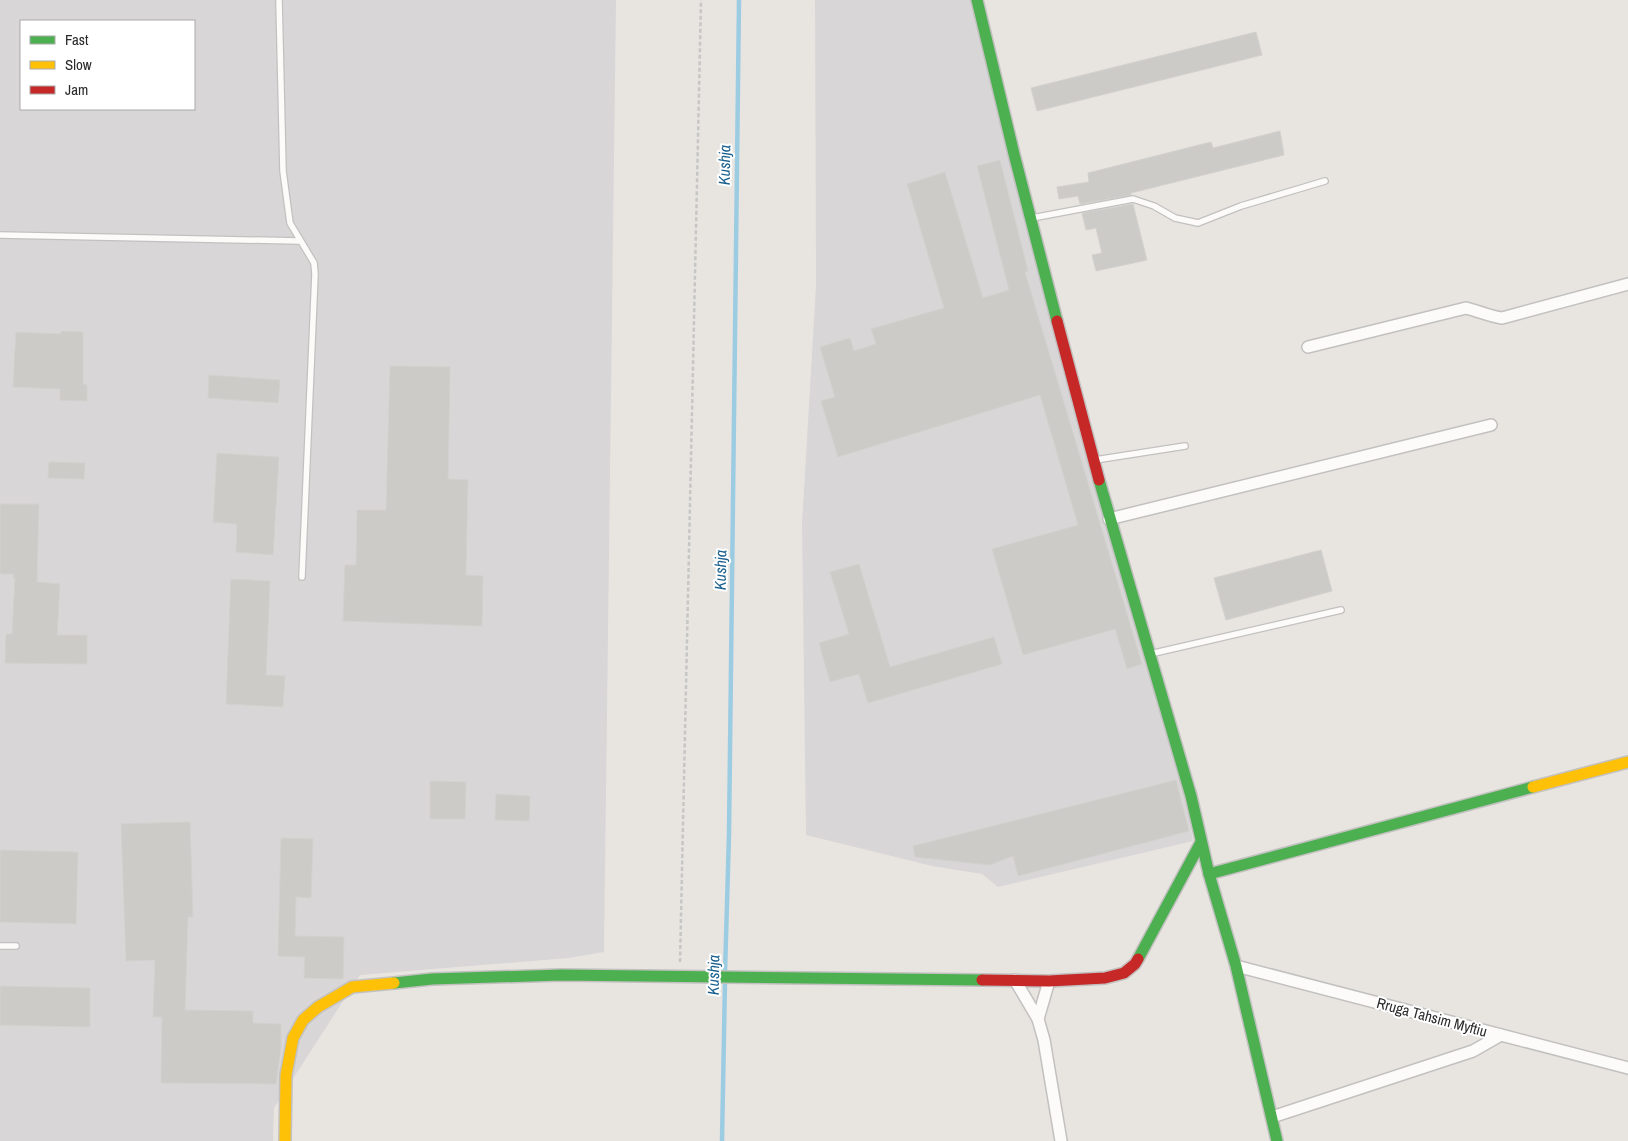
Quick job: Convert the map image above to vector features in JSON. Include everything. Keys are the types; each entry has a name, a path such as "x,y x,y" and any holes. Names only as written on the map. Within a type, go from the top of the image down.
{"street":[{"path":"977,0 1014,154 1093,461 1191,796 1209,874 1236,966 1278,1141"},
{"path":"1308,347 1466,308 1502,318 1628,284"},
{"path":"1109,519 1491,425"},
{"path":"1209,874 1628,762"},
{"path":"285,1141 286,1075 292,1038 303,1020 318,1007 352,987 432,979 560,974 1049,981 1105,978 1124,973 1136,964 1201,842"},
{"name":"Rruga Tahsim Myftiu","path":"1236,966 1628,1068"},
{"path":"1015,980 1038,1019 1044,1040 1061,1141"},
{"path":"1038,1019 1049,981"},
{"path":"1272,1117 1473,1051 1501,1035"}],"lane":[{"path":"279,0 282,171 290,223 299,241 314,263 315,274 302,577"},
{"path":"1032,218 1133,199 1154,206 1175,218 1198,222 1241,206 1325,181"},
{"path":"0,235 299,241"},
{"path":"1093,461 1185,446"},
{"path":"1150,654 1341,610"},
{"path":"0,946 16,946"}],"path":[{"path":"680,976 701,0"}],"shaded area":[{"path":"0,0 616,0 604,952 569,958 360,975 274,1108 273,1141 0,1141"},
{"path":"815,0 973,0 1183,781 1193,841 998,887 982,874 932,866 806,835 802,524 816,285"}],"building":[{"path":"1256,32 1262,55 1037,111 1031,88"},
{"path":"1280,131 1284,155 1131,193 1131,195 1080,204 1078,196 1059,199 1057,187 1089,182 1088,173 1211,142 1213,148"},
{"path":"1000,160 1028,271 1025,272 1142,664 1127,669 1115,629 1023,655 992,549 1078,525 1040,395 838,457 821,401 835,397 820,347 850,338 854,351 876,344 871,329 944,308 907,184 945,172 983,298 1009,290 977,166"},
{"path":"1133,204 1147,260 1096,271 1092,255 1102,253 1096,228 1086,230 1082,213"},
{"path":"61,331 83,332 83,384 87,385 87,401 60,400 60,389 13,387 16,332 61,334"},
{"path":"390,366 450,367 448,479 468,480 466,575 483,576 482,626 343,621 345,565 356,565 357,510 386,510"},
{"path":"209,375 280,380 278,403 208,398"},
{"path":"217,453 279,457 273,555 236,552 237,524 213,522"},
{"path":"49,462 85,463 84,479 48,478"},
{"path":"0,504 39,504 37,582 60,584 57,635 87,635 87,664 5,663 6,634 12,634 15,578 13,578 14,574 0,574"},
{"path":"1321,550 1332,591 1226,620 1214,578"},
{"path":"859,564 890,667 994,637 1002,664 868,703 859,674 830,682 819,643 849,634 830,572"},
{"path":"231,579 270,581 266,675 285,676 283,707 226,704"},
{"path":"1176,780 1189,831 1018,876 1013,856 990,865 915,857 913,846"},
{"path":"430,781 466,782 465,819 430,819"},
{"path":"496,794 530,796 529,821 495,820"},
{"path":"190,822 193,917 188,917 185,1010 253,1011 253,1023 281,1024 281,1048 276,1084 161,1083 162,1017 153,1017 155,960 126,961 121,824"},
{"path":"281,838 313,839 311,898 296,897 295,936 344,937 343,979 304,978 305,957 278,956"},
{"path":"0,850 78,852 76,924 0,922"},
{"path":"0,986 90,988 90,1027 0,1025"}],"waterway":[{"name":"Kushja","path":"725,973 729,834 739,0"},
{"name":"Kushja","path":"722,1141 725,981"}],"traffic: fast":[{"path":"977,0 1057,321"},
{"path":"1099,480 1191,796 1209,874 1236,966 1277,1141"},
{"path":"1209,874 1533,787"},
{"path":"1138,959 1201,842"},
{"path":"394,983 432,979 561,975 982,980"}],"traffic: slow":[{"path":"1533,787 1628,762"},
{"path":"285,1141 286,1075 293,1038 303,1020 318,1007 352,987 394,983"}],"traffic: jam":[{"path":"1057,321 1099,480"},
{"path":"982,980 1049,981 1105,978 1124,973 1138,959"}]}
